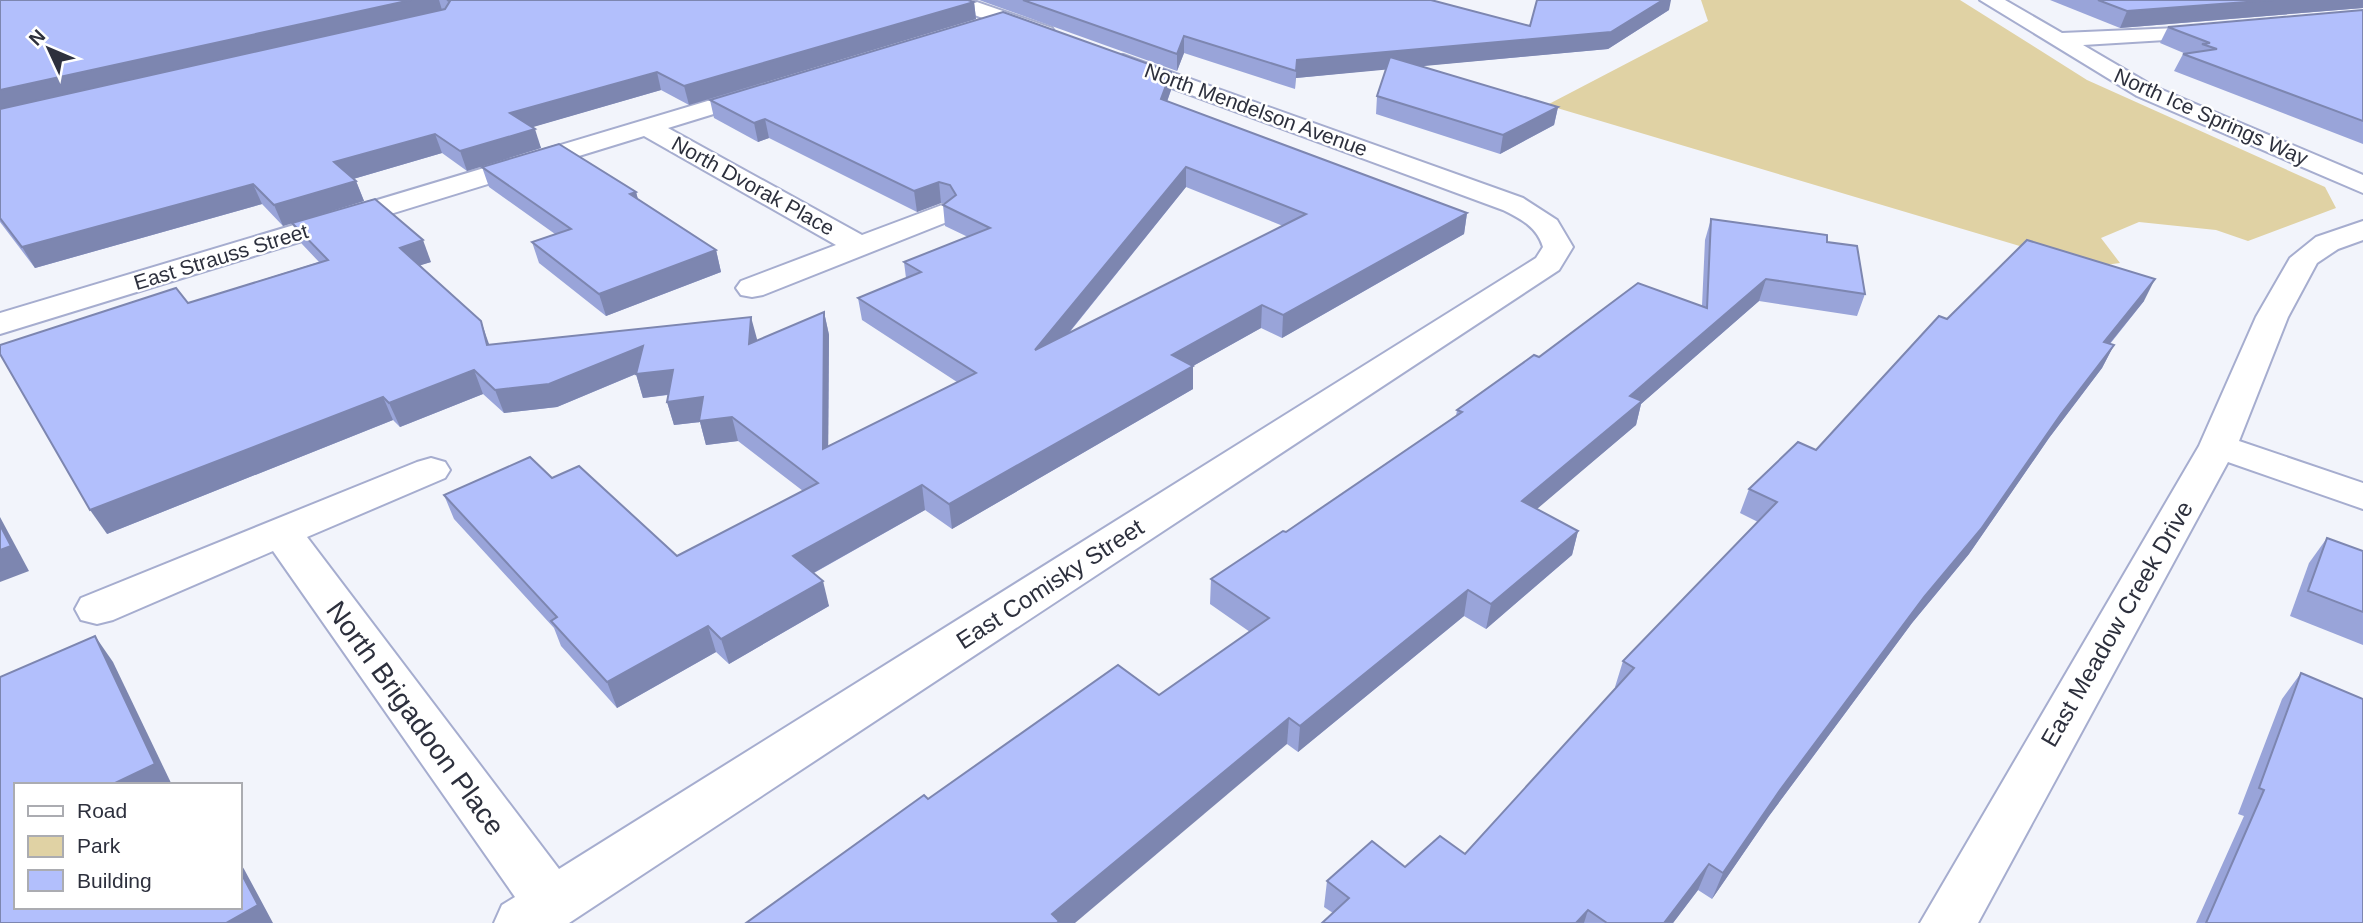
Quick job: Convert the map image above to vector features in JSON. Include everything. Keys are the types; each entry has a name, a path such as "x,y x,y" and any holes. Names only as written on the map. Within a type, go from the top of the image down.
{"street":[{"path":"952,0 1070,43"},
{"name":"North Ice Springs Way","path":"1990,0 2145,91 2363,185"},
{"path":"958,33 1005,19"},
{"path":"2059,40 2231,30"},
{"name":"North Mendelson Avenue","path":"1096,52 1513,204 1536,216 1555,232"},
{"name":"East Strauss Street","path":"0,324 790,83"},
{"name":"North Dvorak Place","path":"647,127 860,246"},
{"name":"North Dvorak Place","path":"752,288 942,214"},
{"name":"East Meadow Creek Drive","path":"1948,923 2218,446 2272,317 2305,258 2327,243 2363,230"},
{"name":"East Comisky Street","path":"537,913 1548,264 1558,247 1555,232"},
{"path":"2218,446 2363,497"},
{"path":"97,609 431,470"},
{"name":"North Brigadoon Place","path":"281,532 537,913"}],"green space":[{"path":"1701,0 1960,0 2087,80 2325,187 2336,208 2248,241 2216,230 2139,222 2101,238 2120,263 2090,267 1547,105 1708,21"}],"building":[{"path":"0,0 411,0 0,90"},
{"path":"447,0 974,2 684,86 657,72 510,113 535,129 460,151 435,134 334,162 356,181 274,205 253,184 22,247 0,218 0,109 445,9 450,1"},
{"path":"1023,0 1431,0 1530,26 1537,0 1663,0 1611,32 1297,60 1296,71 1184,36 1177,54"},
{"path":"2098,0 2273,0 2127,11"},
{"path":"2363,10 2363,121 2183,54 2217,49 2202,44 2210,43 2168,27"},
{"path":"1003,12 1171,72 1161,99 1467,213 1283,315 1262,305 1172,355 1193,366 949,504 922,485 793,556 823,581 721,639 708,626 607,682 551,621 557,617 444,495 530,457 552,478 579,466 677,556 818,483 732,417 699,421 703,397 667,402 673,370 636,374 643,346 549,384 495,390 474,370 389,403 383,397 90,510 0,354 0,345 176,288 188,303 328,260 292,223 375,199 423,240 400,248 481,321 487,345 751,317 749,344 824,312 823,449 976,373 858,298 921,272 904,262 990,228 943,205 956,195 950,185 939,182 914,191 765,119 754,123 710,100","holes":["1186,167 1306,214 1035,350"]},
{"path":"1390,57 1558,107 1503,135 1377,96"},
{"path":"559,144 636,192 630,194 716,250 599,294 532,242 571,229 482,167"},
{"path":"1711,219 1827,235 1827,242 1857,246 1865,294 1766,279 1630,396 1642,401 1522,501 1578,531 1491,604 1468,590 1300,726 1289,718 1052,914 1059,921 1057,923 746,923 924,795 928,799 1118,665 1159,695 1269,618 1211,579 1283,531 1286,532 1462,412 1457,410 1534,355 1539,357 1638,283 1707,308"},
{"path":"2027,240 2155,279 2104,342 2114,345 2061,414 1981,529 1924,597 1780,790 1723,873 1709,864 1664,923 1607,923 1588,910 1576,923 1322,923 1349,898 1327,881 1372,841 1405,867 1440,836 1465,854 1634,668 1623,661 1777,502 1749,489 1798,442 1816,450 1939,316 1947,319"},
{"path":"0,525 11,546 0,550"},
{"path":"2327,538 2363,551 2363,612 2308,591"},
{"path":"95,636 155,764 115,783 14,783 14,909 242,909 242,875 258,905 226,923 0,923 0,677"},
{"path":"2301,673 2363,699 2363,923 2206,923 2264,790 2259,788"}]}
